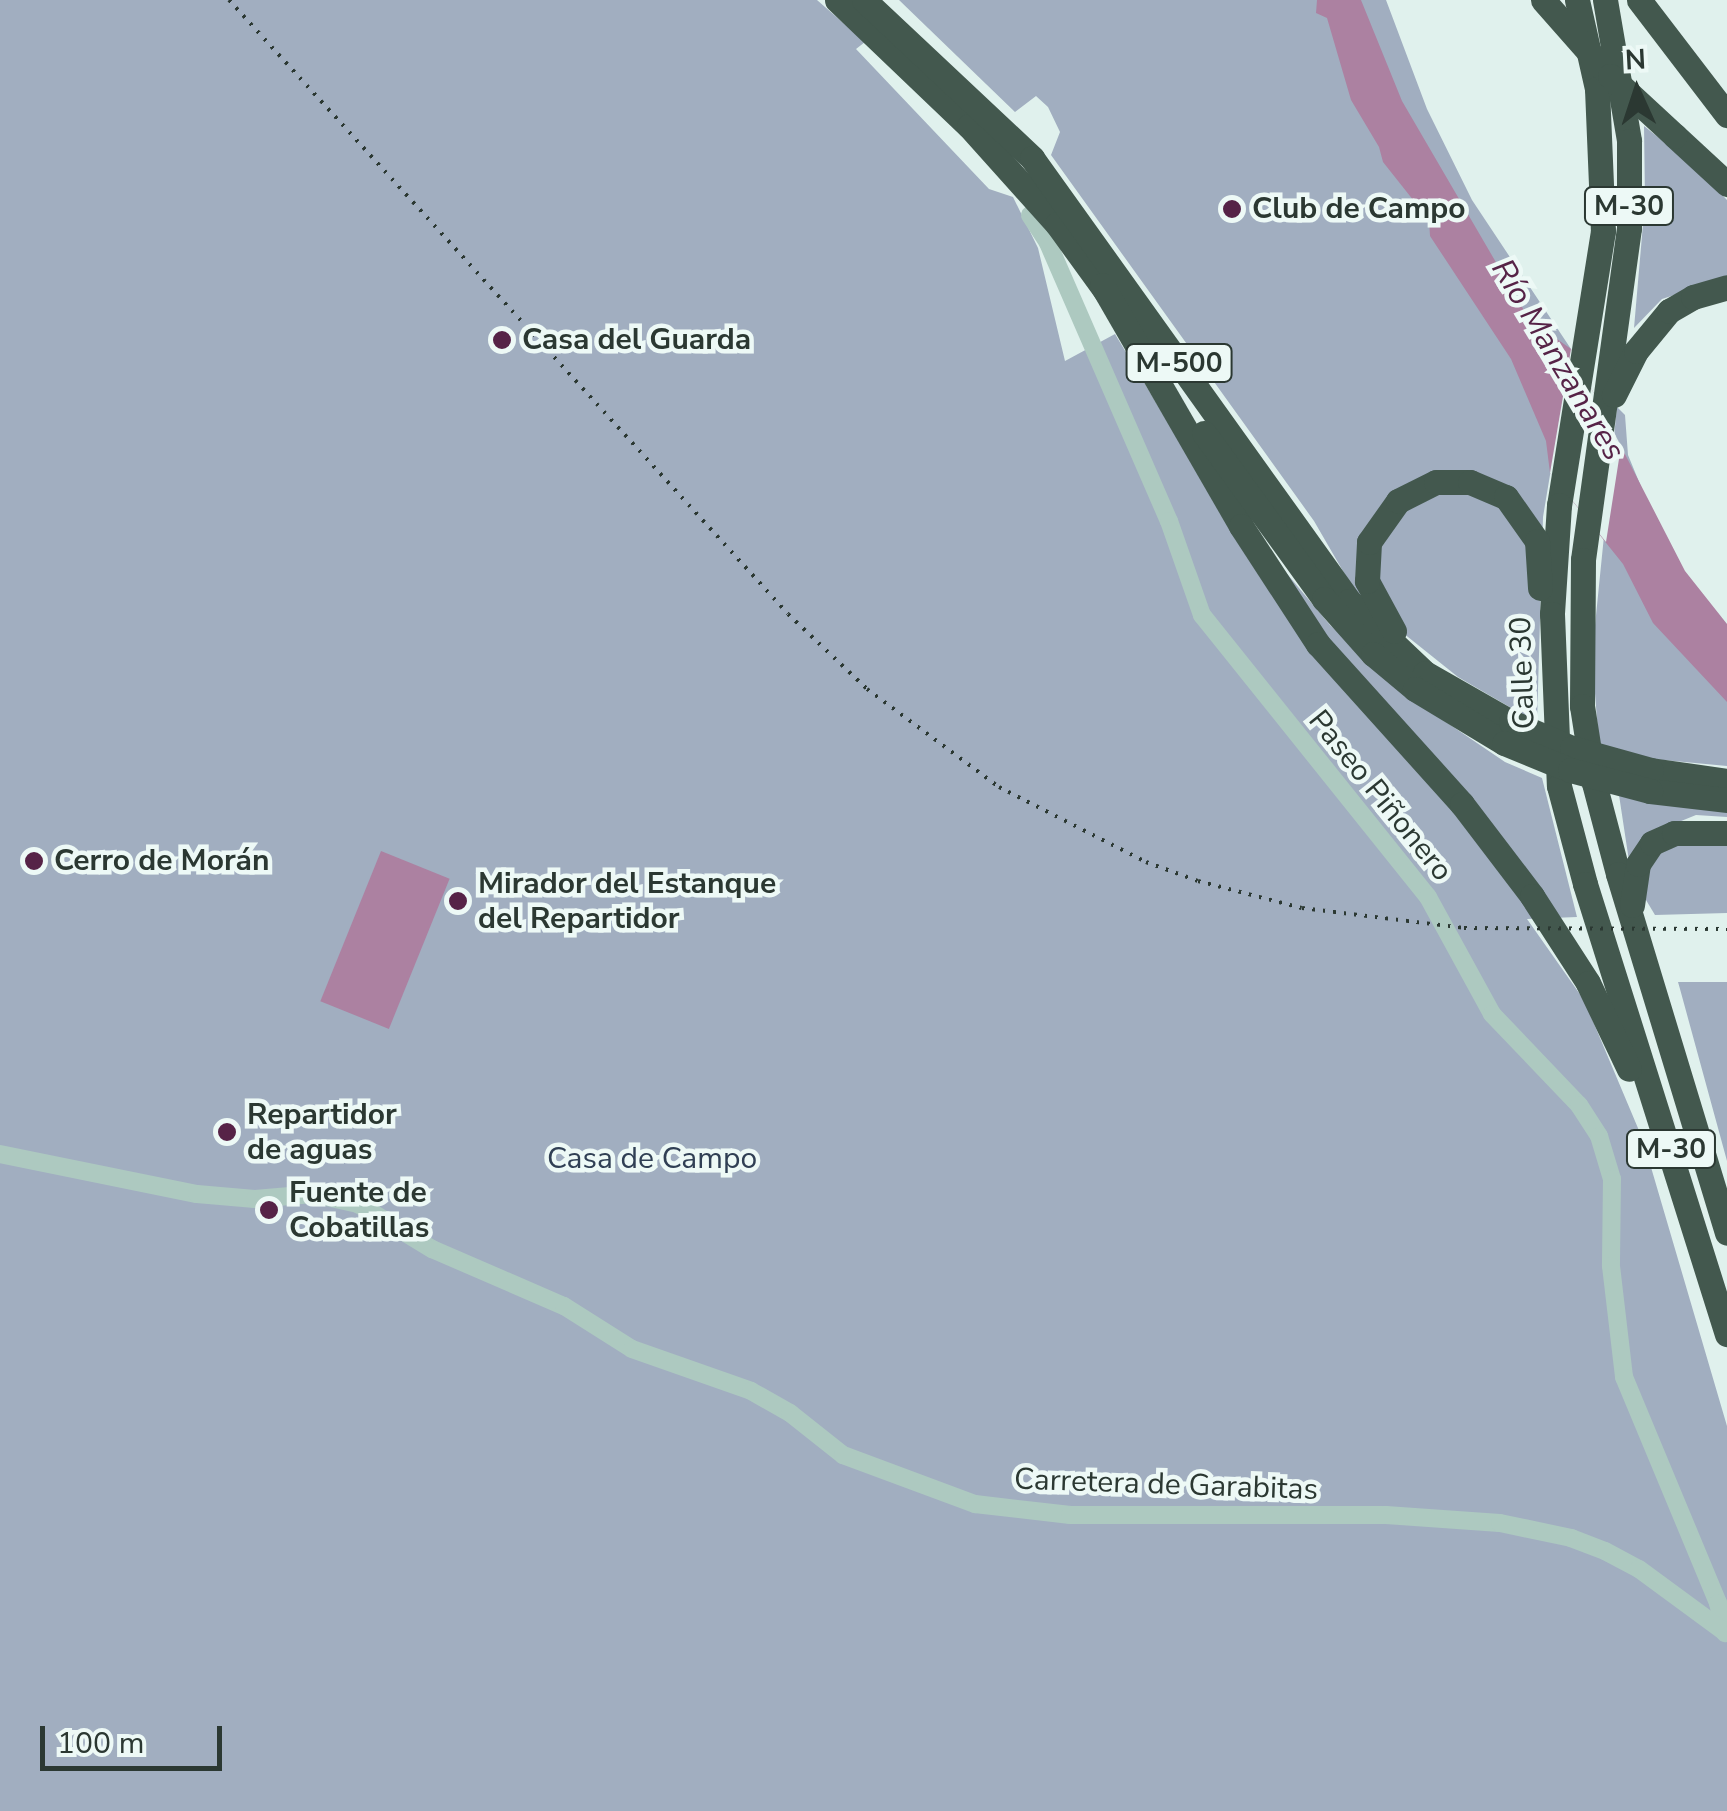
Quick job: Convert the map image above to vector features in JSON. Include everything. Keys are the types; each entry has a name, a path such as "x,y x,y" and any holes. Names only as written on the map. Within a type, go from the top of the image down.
{"highway":[{"name":"M-500","path":"837,0 969,126 1057,224 1258,510 1345,625 1414,690 1505,727"},
{"name":"M-500","path":"864,0 1032,158 1349,601 1425,673 1570,770 1651,781 1727,800"},
{"path":"1543,0 1610,76 1727,184"},
{"name":"Calle 30","path":"1577,0 1597,89 1604,186 1598,280 1559,505 1552,614 1559,786 1584,884 1726,1329"},
{"name":"Calle 30","path":"1605,0 1623,91 1629,228 1582,560 1582,706 1594,783 1630,914"},
{"path":"1638,0 1727,116"},
{"path":"1102,284 1241,526 1318,644 1462,804 1532,896 1588,983 1618,1040 1674,1200 1726,1329"},
{"path":"1605,413 1652,328 1693,296 1727,288"},
{"path":"1505,727 1392,630 1371,591 1366,566 1376,527 1398,501 1420,487 1453,480 1489,487 1519,511 1537,541 1544,696 1559,786"},
{"name":"M-500","path":"1651,781 1727,781"},
{"path":"1630,914 1638,864 1652,844 1674,833 1727,833"},
{"name":"M-30","path":"1630,914 1727,1233"}],"street":[{"name":"Paseo Piñonero","path":"1030,215 1048,243 1169,521 1202,615 1413,876 1492,1014 1579,1105 1599,1136 1612,1179 1611,1266 1624,1377 1718,1603 1724,1633"},
{"name":"Carretera de Garabitas","path":"0,1154 197,1194 255,1199 334,1196 358,1204 432,1250 564,1306 632,1349 751,1391 790,1413 843,1454 976,1504 1090,1515 1386,1515 1500,1523 1571,1538 1605,1551 1639,1569 1724,1633"}],"green space":[{"name":"Casa de Campo","path":"0,0 817,0 865,42 856,49 989,189 1013,197 1038,248 1065,361 1115,334 1224,516 1283,569 1330,625 1415,701 1505,762 1542,778 1577,917 1527,919 1584,1000 1643,1140 1727,1426 1727,1811 0,1811"},
{"path":"899,0 1386,0 1427,109 1472,200 1571,349 1543,517 1537,723 1458,677 1358,597 1314,521 1051,155 1060,132 1048,107 1036,96 1015,112"},
{"path":"1644,126 1693,165 1727,200 1727,278 1662,299 1634,328 1645,201"},
{"path":"1617,407 1625,415 1628,455 1685,579 1727,628 1727,766 1642,758 1599,745 1592,655"},
{"path":"1619,795 1727,805 1727,817 1696,815 1654,832 1629,861"},
{"path":"1727,841 1727,913 1655,915 1643,895 1651,860 1672,845"},
{"path":"1678,982 1727,982 1727,1161 1680,989"}],"water":[{"name":"Río Manzanares","path":"1317,0 1361,0 1402,101 1529,319 1571,349 1685,571 1727,624 1727,702 1653,623 1623,564 1550,473 1546,441 1511,359 1430,236 1429,220 1383,162 1379,147 1351,100 1327,18 1316,13"},
{"path":"381,851 450,879 389,1029 320,1001"}],"pier":[{"path":"1571,349 1621,446 1606,542 1550,473"}],"railway":[{"path":"229,0 788,614 867,689 999,787 1146,862 1198,881 1302,908 1464,928 1727,929"}],"place":[{"name":"Club de Campo","path":"1232,209"},
{"name":"Casa del Guarda","path":"502,340"},
{"name":"Cerro de Morán","path":"34,861"},
{"name":"Mirador del Estanque del Repartidor","path":"458,901"},
{"name":"Repartidor de aguas","path":"227,1132"},
{"name":"Fuente de Cobatillas","path":"269,1210"}]}
